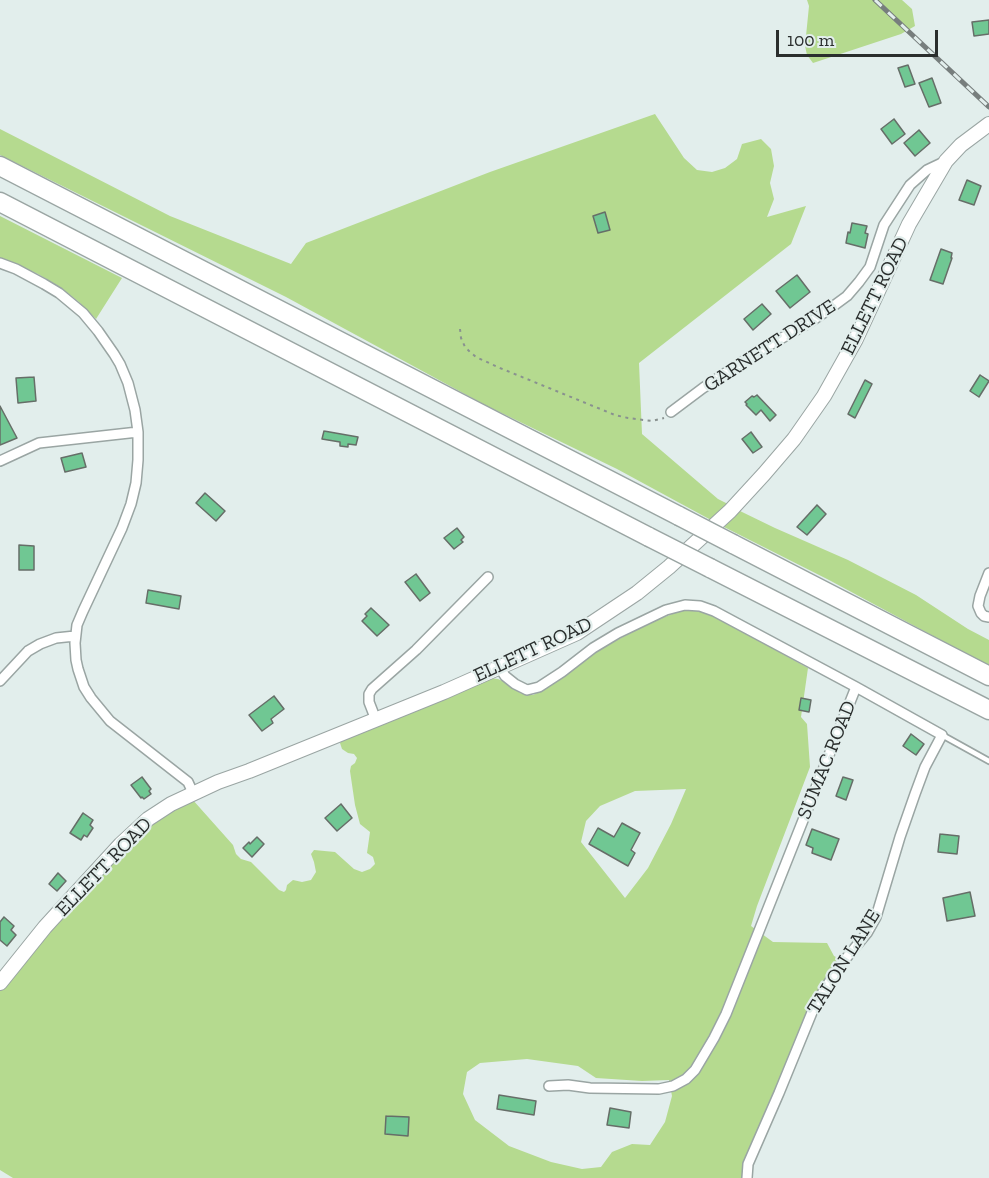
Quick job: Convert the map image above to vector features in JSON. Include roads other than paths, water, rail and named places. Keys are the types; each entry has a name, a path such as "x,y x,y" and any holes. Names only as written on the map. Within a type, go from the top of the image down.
{"highway":[{"path":"0,166 989,676"},
{"path":"0,202 989,710"}],"street":[{"name":"ELLETT ROAD","path":"0,983 45,927 121,844 148,819 171,804 193,793 376,720 577,633 637,593 669,567 721,519 794,439 824,396 856,339 909,224 946,161 961,145 989,124"},
{"name":"GARNETT DRIVE","path":"671,412 756,352 807,324 847,296 870,267 884,225 910,185 927,170 946,161"},
{"path":"0,263 31,276 59,293 83,313 114,354 125,375 138,432 137,474 131,504 116,542 77,625 75,636 78,669 84,687 110,721 188,782 193,793"},
{"path":"0,461 39,443 138,432"},
{"path":"989,573 978,606 981,613 989,617"},
{"path":"376,720 369,702 372,689 416,650 488,577"},
{"name":"SUMAC ROAD","path":"499,667 515,684 527,690 538,687 593,648 666,610 685,605 699,606 714,611 856,687 726,1014 695,1070 687,1079 673,1086 658,1089 549,1086"},
{"path":"0,681 28,651 56,638 75,636"},
{"path":"856,687 942,735"},
{"name":"TALON LANE","path":"747,1178 748,1164 815,1005 825,985 867,933 876,917 915,794 925,767 942,735"}],"lane":[{"path":"942,735 989,761"}],"railway":[{"path":"875,0 989,107"}]}
